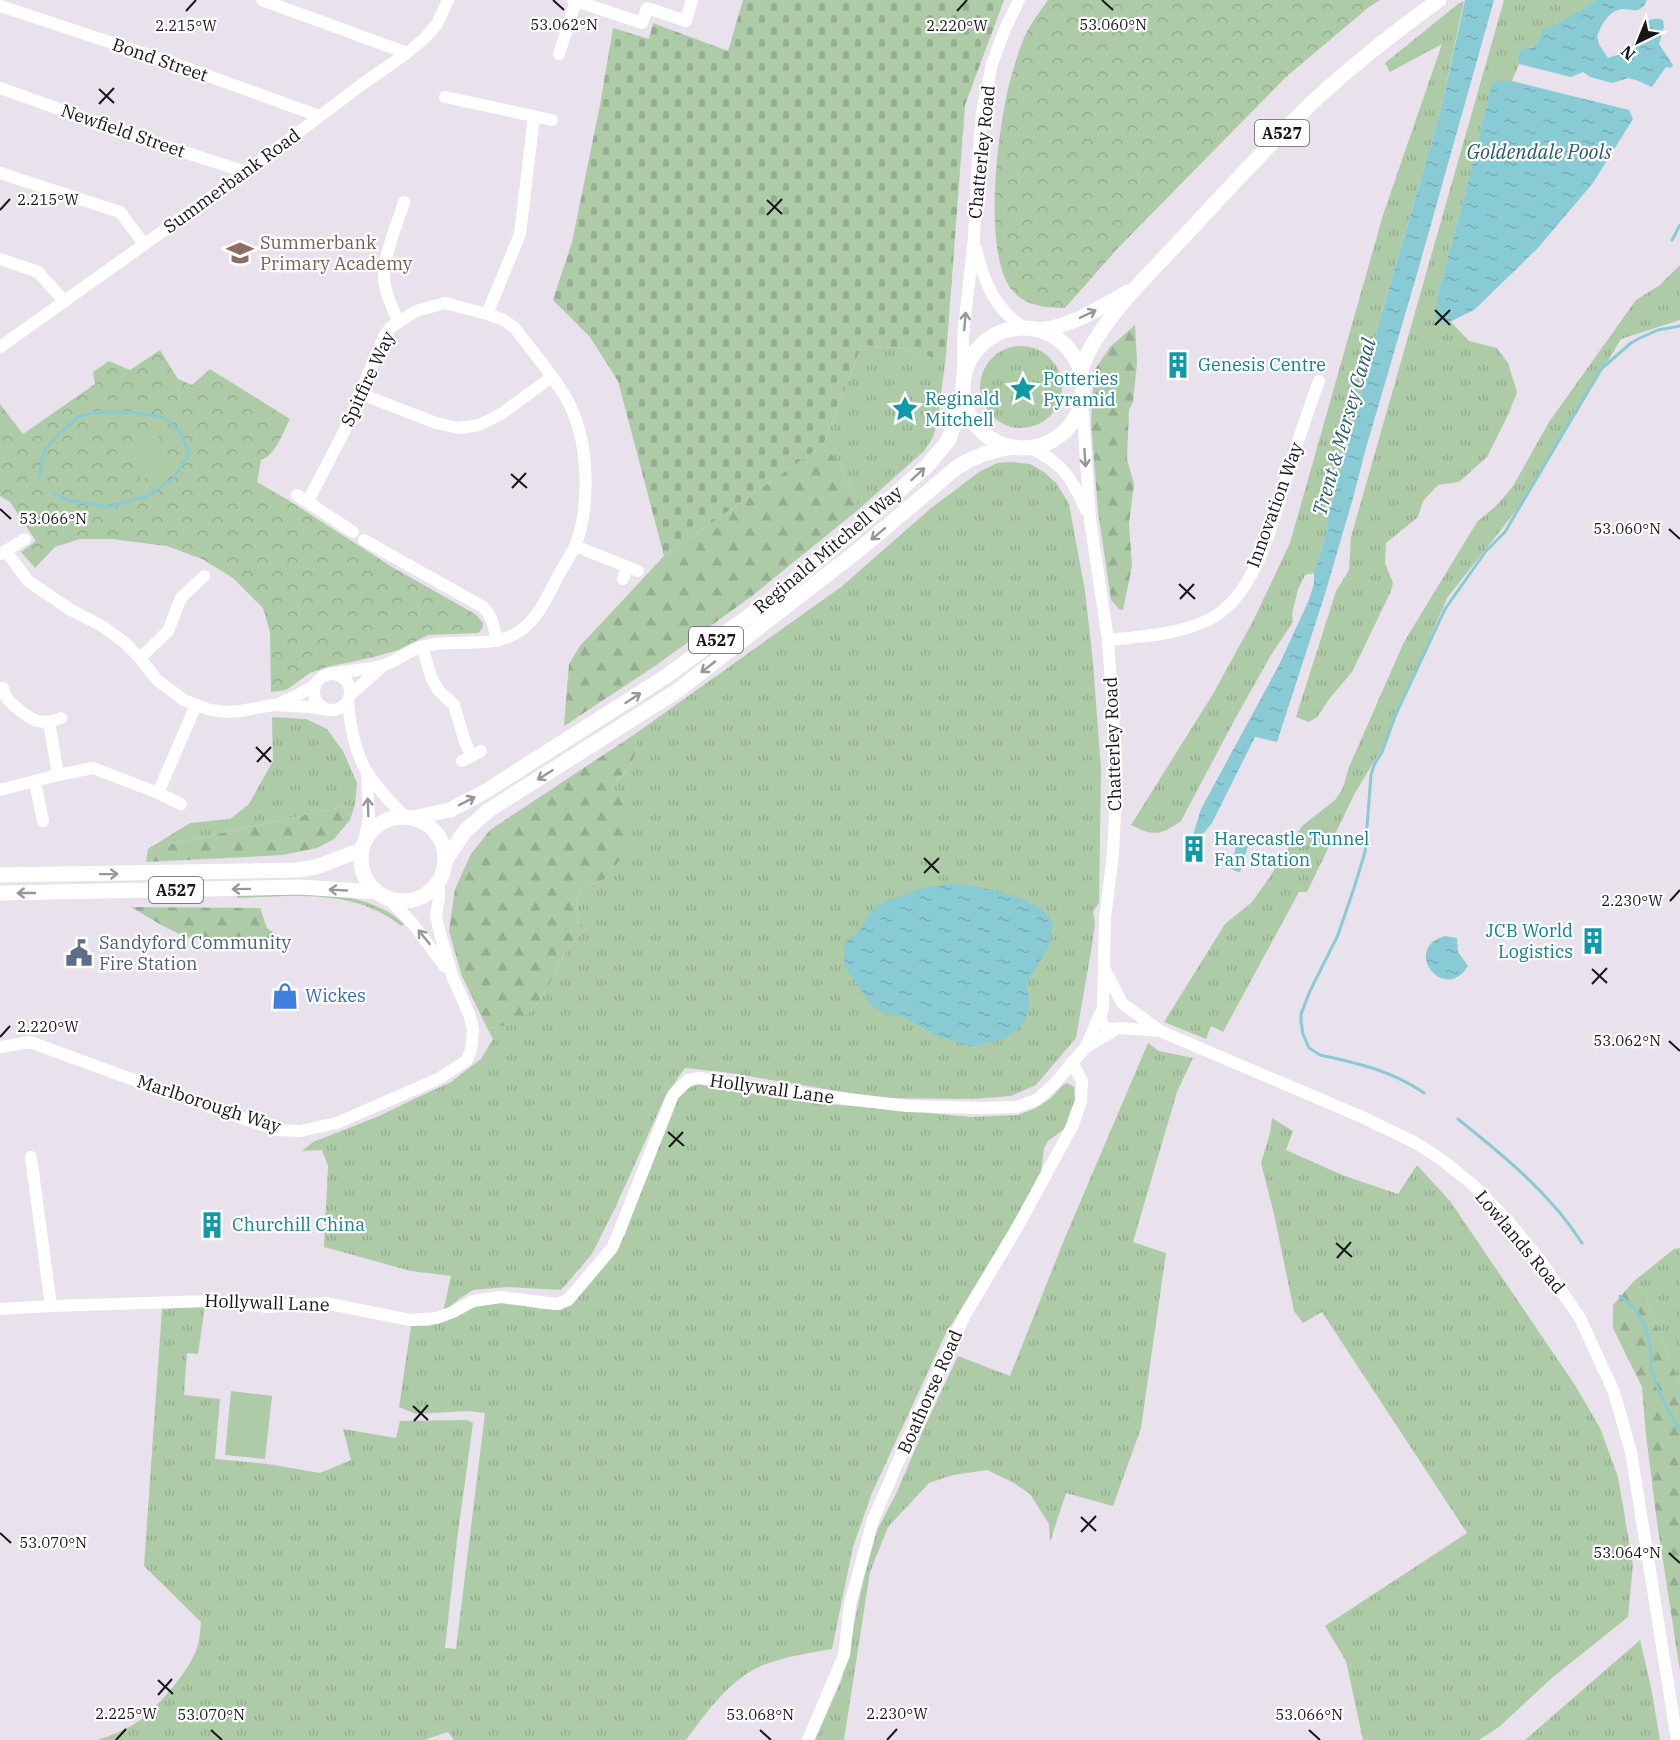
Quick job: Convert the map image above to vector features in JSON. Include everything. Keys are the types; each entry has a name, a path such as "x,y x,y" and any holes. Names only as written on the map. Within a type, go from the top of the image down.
{"main road":[{"name":"A527","path":"1081,370 1087,354 1099,335 1134,290 1264,151 1316,100 1394,33 1438,0"},
{"name":"A527","path":"1040,330 1057,338 1068,348 1081,370 1082,400 1075,419 1060,435 1051,441 1029,447 1012,447 1000,443 983,432 976,425 967,408 963,387 969,360 982,344 999,332 1023,327 1040,330 1053,329 1070,323 1134,290"},
{"name":"Reginald Mitchell Way","path":"408,817 450,810 486,792 665,677 768,602 896,495 935,458 948,441 960,410 963,387"},
{"name":"Reginald Mitchell Way","path":"445,861 465,831 489,810 677,691 860,549 969,459 993,450 1012,447"},
{"path":"395,817 408,817 430,826 439,837 444,851 445,861 439,880 429,892 416,899 406,901 383,896 370,885 363,873 360,859 363,845 372,830 384,821 395,817"},
{"name":"A527","path":"0,875 297,870 316,867 363,845"},
{"name":"A527","path":"0,893 300,888 383,896"}],"street":[{"path":"262,0 407,53"},
{"name":"Summerbank Road","path":"0,347 246,172 407,53 437,24 448,0"},
{"path":"560,54 574,0 591,3 642,23 647,8 686,21 692,0"},
{"name":"Chatterley Road","path":"963,387 963,336 974,239 977,173 985,100 995,55 1019,0"},
{"name":"Bond Street","path":"0,6 319,116"},
{"name":"Newfield Street","path":"0,88 140,138 246,172"},
{"path":"445,97 552,120"},
{"path":"487,314 520,234 534,117"},
{"path":"0,173 120,212 144,244"},
{"path":"398,321 385,288 384,275 386,260 404,202"},
{"name":"Chatterley Road","path":"974,239 982,274 993,296 1004,312 1023,327"},
{"path":"0,259 38,272 63,301"},
{"name":"Spitfire Way","path":"330,674 384,665 422,647 497,641 517,633 536,617 575,546 582,524 585,503 584,460 575,415 552,377 514,328 504,320 445,303 416,311 398,321 384,336 347,426 303,498 353,532"},
{"path":"361,394 436,423 458,428 479,425 501,414 552,377"},
{"name":"Innovation Way","path":"1108,640 1192,628 1213,618 1242,590 1256,565 1270,530 1319,381"},
{"name":"Chatterley Road","path":"1082,400 1090,520 1108,640 1117,786 1101,1010"},
{"name":"Chatterley Road","path":"1029,447 1054,461 1065,471 1074,483 1090,520"},
{"path":"25,539 3,553 28,581 124,642 157,680 184,700 210,710 240,711 273,705 292,698 315,685 323,676 330,674 344,678 349,686 349,715 356,745 367,772 380,790 408,817"},
{"path":"364,540 483,607 489,612 497,641"},
{"path":"575,546 629,572"},
{"path":"140,658 168,631 181,598 204,576"},
{"path":"422,647 432,679 439,691 454,705 465,742 472,756"},
{"name":"Spitfire Way","path":"349,698 384,665"},
{"path":"315,685 315,699 322,708 331,710 356,745"},
{"path":"3,695 30,720 55,720 58,775"},
{"path":"273,705 331,710 343,707 349,698"},
{"path":"158,793 196,705"},
{"path":"0,790 93,768 182,804"},
{"path":"363,845 369,818 367,772"},
{"path":"35,782 43,821"},
{"name":"Marlborough Way","path":"0,1047 30,1042 277,1130 300,1131 337,1123 438,1079 466,1061 471,1051 473,1029 441,942 436,916 439,880"},
{"name":"Marlborough Way","path":"383,896 419,930 453,978"},
{"name":"Chatterley Road","path":"1104,968 1124,1005"},
{"path":"1110,1002 1124,1005 1129,1017 1118,1029 1104,1026 1101,1010 1110,1002"},
{"name":"Lowlands Road","path":"1124,1005 1160,1031 1207,1053 1362,1117 1416,1143 1472,1184 1509,1222 1540,1260 1580,1318 1614,1392 1631,1452 1677,1740"},
{"name":"Hollywall Lane","path":"1086,1047 1101,1010"},
{"name":"Lowlands Road","path":"1118,1029 1160,1031"},
{"name":"Hollywall Lane","path":"0,1309 210,1301 268,1307 326,1303 410,1320 437,1318 473,1301 501,1297 557,1305 568,1300 612,1248 673,1095 688,1080 699,1078 757,1088 887,1104 981,1108 1017,1107 1038,1099 1086,1047 1118,1029"},
{"name":"Boathorse Road","path":"808,1740 844,1655 850,1604 873,1520 919,1413 965,1315 1018,1226 1073,1125 1081,1101 1083,1081 1072,1062"},
{"path":"31,1156 51,1306"}],"green space":[{"path":"743,0 1004,0 965,105 946,356 936,359 906,349 862,345 823,445 664,556 618,381 590,337 553,300 572,242 613,28 649,39 653,23 728,51"},
{"path":"1048,0 1380,0 1287,76 1118,248 1065,308 1043,306 1016,295 1003,273 995,228 998,150 1007,93 1024,37"},
{"path":"1504,0 1596,0 1517,57 1519,64 1512,81 1492,84 1437,297 1445,324 1451,322 1469,341 1497,348 1508,363 1517,392 1487,457 1459,482 1438,485 1423,501 1418,517 1386,543 1385,563 1393,583 1391,591 1352,672 1317,717 1309,722 1296,717 1336,591 1349,570 1351,537"},
{"path":"1464,1 1440,114 1380,319 1354,425 1327,518 1326,534 1314,573 1305,575 1298,589 1292,614 1293,622 1271,655 1181,821 1162,832 1151,833 1139,829 1131,825 1213,694 1253,621 1290,543 1383,215 1442,44 1390,72 1385,63"},
{"path":"1680,265 1680,320 1621,339 1527,497 1447,598 1384,745 1355,793 1307,892 1299,892 1223,1032 1211,1026 1206,1039 1164,1022 1225,924 1252,902 1302,826 1335,800 1343,788 1349,767 1404,642 1477,522 1498,504 1513,486 1549,422 1636,300 1660,285"},
{"path":"1135,325 1137,363 1133,402 1129,410 1127,459 1134,484 1129,523 1132,566 1123,610 1111,600 1098,511 1091,422 1094,371 1110,347"},
{"path":"862,345 906,349 936,359 946,356 937,425 932,439 924,451 859,509 838,461 823,445"},
{"path":"1021,346 1037,349 1050,358 1059,371 1062,387 1059,403 1050,416 1037,425 1021,428 1005,425 992,416 983,403 980,387 983,371 992,358 1005,349"},
{"path":"160,350 178,379 192,385 210,369 290,419 275,448 261,460 257,482 392,567 475,614 483,623 482,629 478,633 428,635 398,650 310,673 286,690 271,692 270,632 263,608 233,578 202,559 167,546 112,539 80,539 55,547 35,568 21,552 36,541 10,502 0,496 0,404 23,434 95,384 93,372 109,361 130,370"},
{"path":"156,425 167,474 141,479 131,431"},
{"path":"823,445 838,461 859,509 752,596 655,666 564,726 569,664 580,646 664,556"},
{"path":"997,463 1030,464 1044,472 1057,484 1069,504 1085,591 1101,769 1099,903 1093,912 1095,923 1076,1038 1036,1085 1011,1096 972,1099 880,1098 723,1072 685,1068 666,1095 592,1254 561,1290 508,1287 473,1290 443,1312 451,1276 411,1271 324,1247 328,1166 322,1150 302,1151 313,1142 377,1117 451,1082 481,1059 493,1039 487,1028 504,1026 518,1020 538,1002 570,945 587,928 577,921 578,890 607,878 618,795 611,788 634,758 637,743 635,734 841,587 930,509 979,472"},
{"path":"272,717 306,719 327,729 343,751 357,783 355,804 148,849 190,823 230,819 249,804 273,761"},
{"path":"635,734 637,743 631,764 611,788 630,814 632,842 607,878 578,890 577,921 587,928 570,945 539,1001 530,1012 518,1020 505,1026 487,1028 462,976 449,931 455,889 471,854 490,830"},
{"path":"355,804 350,820 334,839 317,848 283,855 146,862 148,849"},
{"path":"296,893 337,896 366,902 395,916 404,924 402,926 382,913 363,905 343,900 301,896 237,898 237,895"},
{"path":"131,907 260,908 267,928 284,943 237,944 201,941 175,932"},
{"path":"1148,1043 1159,1051 1193,1058 1177,1092 1133,1242 1166,1253 1141,1428 1113,1506 1066,1493 1050,1542 1049,1524 1030,1494 1014,1483 987,1470 953,1475 929,1483 888,1527 870,1572 844,1740 815,1740 842,1679 877,1530 897,1492 958,1356 1010,1376 1064,1240"},
{"path":"698,1083 796,1101 971,1117 1018,1115 1036,1108 1067,1083 1074,1087 1075,1099 1064,1129 1048,1141 1044,1148 1041,1173 1008,1233 945,1335 872,1493 853,1547 832,1649 778,1660 750,1672 719,1698 686,1740 454,1740 448,1732 424,1740 97,1740 134,1724 156,1706 189,1665 199,1639 201,1622 144,1566 162,1309 205,1306 198,1354 187,1353 184,1395 220,1399 215,1459 268,1464 320,1473 351,1460 343,1429 396,1438 400,1421 467,1420 473,1423 445,1648 456,1649 485,1413 467,1411 416,1414 399,1407 411,1326 429,1326 478,1305 505,1302 541,1309 561,1310 604,1264 625,1235 636,1199 674,1104 682,1092"},
{"path":"1272,1118 1293,1131 1286,1150 1342,1175 1398,1194 1417,1165 1450,1201 1575,1385 1600,1428 1618,1477 1633,1565 1628,1617 1553,1677 1499,1727 1479,1740 1363,1740 1346,1661 1325,1626 1467,1533 1322,1312 1303,1323 1294,1311 1261,1163"},
{"path":"1680,1248 1680,1384 1646,1298 1634,1281 1674,1249"},
{"path":"1634,1281 1646,1298 1680,1384 1680,1671 1657,1522 1642,1387 1613,1328 1613,1305"},
{"path":"231,1391 272,1396 265,1459 225,1455"},
{"path":"1640,1640 1660,1740 1525,1740"}],"water":[{"path":"1465,0 1494,0 1325,594 1277,742 1255,737 1212,823 1195,844 1191,842 1201,809 1279,665 1314,584 1314,573 1326,534 1327,518 1354,425 1380,319 1440,114"},
{"path":"1596,0 1647,0 1641,9 1618,10 1605,21 1597,36 1608,58 1626,51 1649,20 1663,20 1664,27 1659,44 1673,65 1671,68 1666,67 1652,87 1628,78 1612,83 1590,77 1583,72 1571,77 1519,64 1517,57 1522,49 1530,48 1538,42 1543,30 1572,16"},
{"name":"Goldendale Pools","path":"1512,81 1629,110 1633,119 1593,183 1537,249 1474,310 1445,324 1436,319 1437,297 1492,83"},
{"path":"1240,833 1251,836 1240,872 1230,868"},
{"path":"953,883 999,891 1021,898 1041,909 1053,924 1049,946 1026,985 1030,1001 1026,1018 1017,1031 1002,1039 971,1047 935,1035 903,1017 883,1013 872,1006 844,966 845,942 859,931 875,906 919,889"},
{"path":"1445,936 1457,938 1458,952 1468,966 1458,976 1448,979 1439,977 1431,970 1427,961 1427,951 1432,942"}],"waterway":[{"path":"1672,240 1680,225"},
{"path":"1424,1093 1387,1073 1320,1055 1309,1048 1301,1022 1301,1014 1310,991 1338,935 1365,852 1371,775 1374,765 1382,752 1396,714 1445,609 1486,551 1505,532 1600,370 1640,338 1658,330 1680,326"},
{"path":"39,476 44,451 55,438 78,417 97,412 130,412 163,417 181,433 189,454 173,479 147,496 109,507 68,500 54,493"},
{"path":"1458,1119 1509,1161 1541,1192 1582,1243"},
{"path":"1620,1296 1633,1307 1642,1320 1650,1343 1651,1366 1656,1383 1680,1431"}],"place":[{"name":"Summerbank Primary Academy","path":"240,253"},
{"name":"Genesis Centre","path":"1178,365"},
{"name":"Potteries Pyramid","path":"1023,389"},
{"name":"Reginald Mitchell","path":"905,409"},
{"name":"Harecastle Tunnel Fan Station","path":"1194,849"},
{"name":"JCB World Logistics","path":"1593,941"},
{"name":"Sandyford Community Fire Station","path":"79,953"},
{"name":"Wickes","path":"285,996"},
{"name":"Churchill China","path":"212,1225"}],"water label":[{"name":"Trent & Mersey Canal","path":"1344,427"}]}
